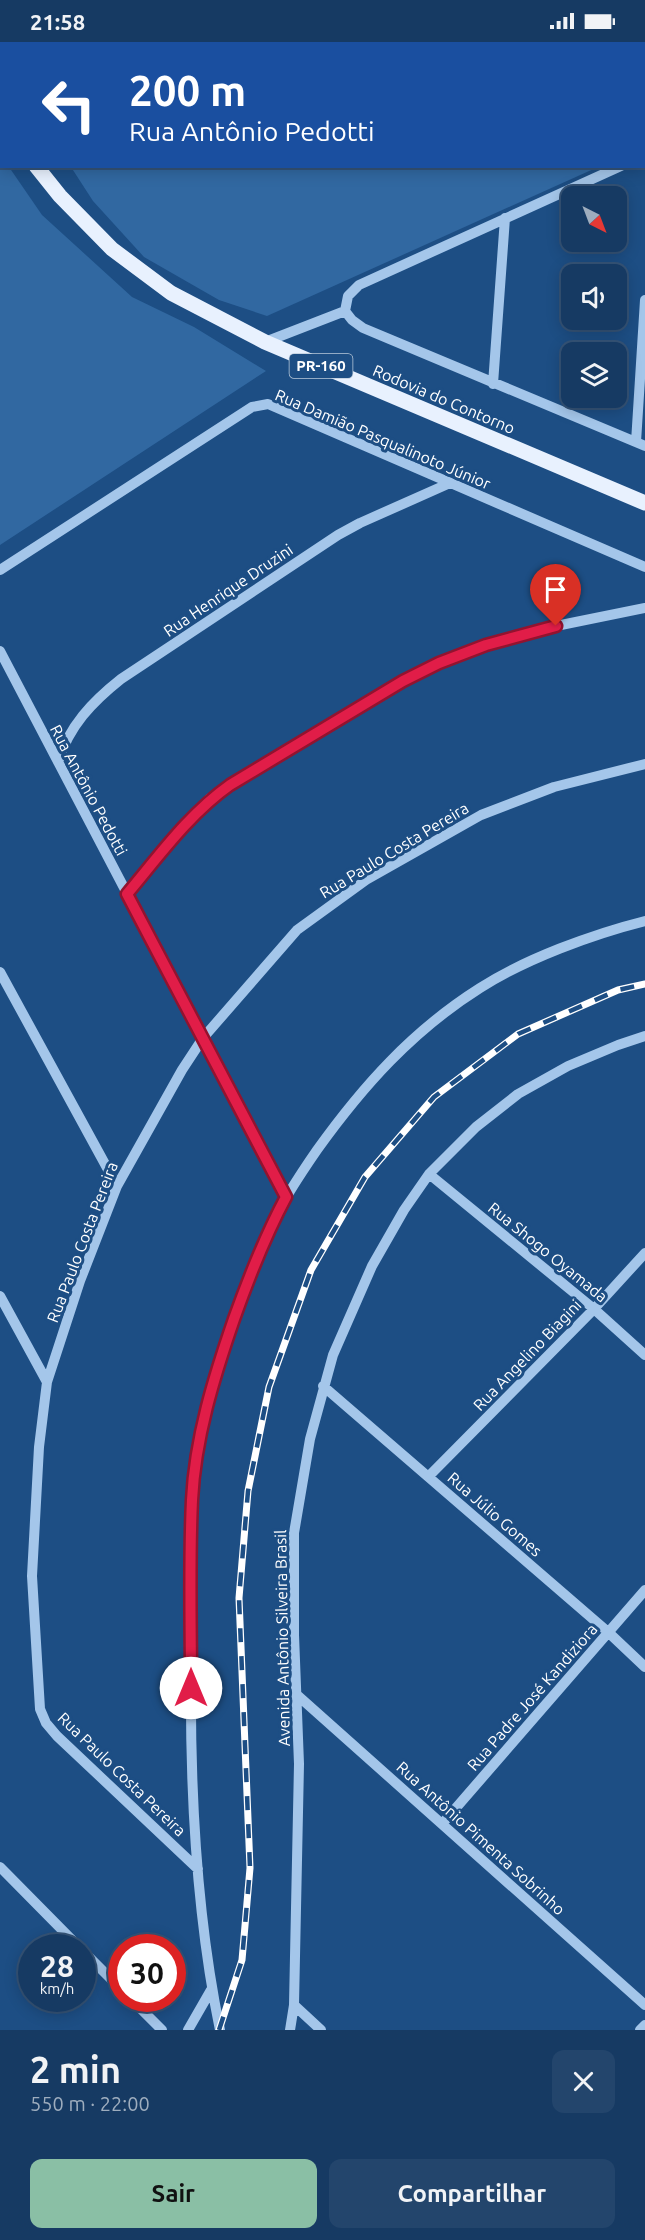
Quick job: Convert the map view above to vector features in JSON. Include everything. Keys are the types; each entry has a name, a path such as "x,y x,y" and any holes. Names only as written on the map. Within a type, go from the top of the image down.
{"main road":[{"name":"Rodovia do Contorno","path":"38,168 60,196 112,249 171,293 265,342 645,503"}],"street":[{"path":"617,168 359,285 348,296 345,311 363,328 640,444 645,300"},
{"path":"493,384 505,218"},
{"path":"265,342 345,311"},
{"name":"Rua Damião Pasqualinoto Júnior","path":"0,570 252,407 268,404 645,567"},
{"name":"Rua Henrique Druzini","path":"58,762 63,744 85,711 121,679 338,535 450,483"},
{"path":"127,894 209,799 403,681 439,663 486,645 556,626 645,608"},
{"name":"Rua Antônio Pedotti","path":"0,651 286,1197"},
{"name":"Rua Paulo Costa Pereira","path":"198,1869 57,1736 46,1723 40,1709 32,1576 39,1447 48,1382 80,1281 117,1186 182,1070 203,1038 297,930 319,912 366,880 481,815 554,787 645,764"},
{"path":"220,2030 211,1990 195,1836 190,1711 192,1499 198,1448 208,1401 248,1280 269,1229 286,1197 321,1144 365,1087 402,1047 442,1014 482,986 523,965 562,949 621,927 645,921"},
{"path":"0,972 117,1186"},
{"name":"Avenida Antônio Silveira Brasil","path":"290,2030 294,2005 299,1764 294,1533 310,1439 333,1354 372,1266 404,1210 429,1174 476,1127 518,1094 568,1066 618,1045 643,1040"},
{"name":"Rua Shogo Oyamada","path":"429,1174 594,1309 645,1355"},
{"name":"Rua Angelino Biagini","path":"429,1476 594,1309 645,1253"},
{"path":"0,1296 48,1382"},
{"name":"Rua Júlio Gomes","path":"323,1386 608,1632 645,1667"},
{"name":"Rua Padre José Kandiziora","path":"442,1824 645,1590"},
{"name":"Rua Antônio Pimenta Sobrinho","path":"296,1694 645,2005"},
{"path":"0,1867 66,1934"},
{"path":"96,1964 108,1976"},
{"path":"188,2030 211,1990"},
{"path":"294,2005 321,2030"},
{"path":"144,2012 162,2030"},
{"path":"640,2030 645,2025"}],"shaded area":[{"path":"0,168 10,168 42,215 132,297 194,327 266,371 0,545"},
{"path":"72,168 596,168 267,316 219,300 144,257 93,201"}],"railway":[{"path":"219,2030 242,1960 250,1868 239,1598 248,1491 269,1387 311,1270 365,1177 434,1097 518,1034 618,990 645,984"}],"route":[{"path":"191,1688 192,1499 198,1448 208,1401 228,1335 269,1229 286,1197 127,894 209,799 230,785 403,681 439,663 486,645 556,626"}]}
